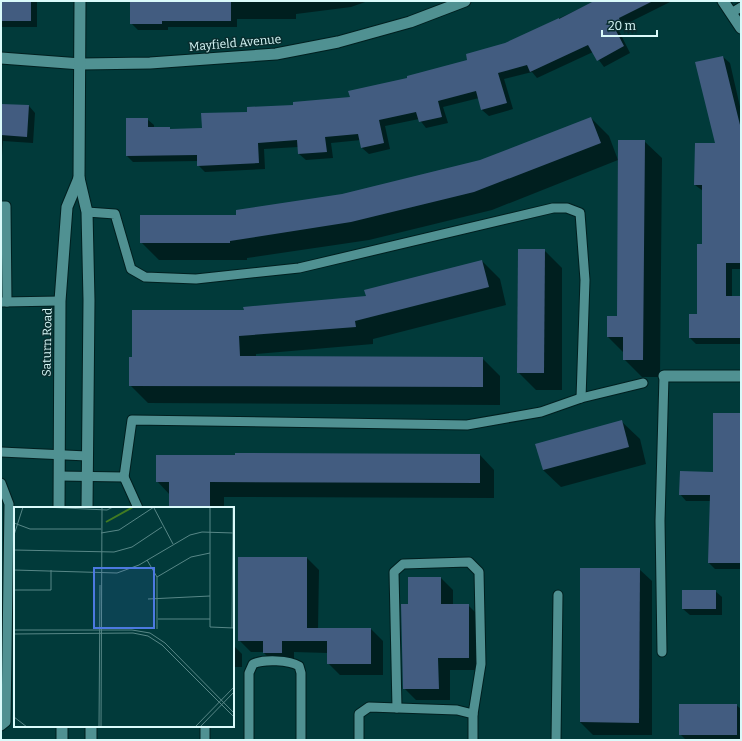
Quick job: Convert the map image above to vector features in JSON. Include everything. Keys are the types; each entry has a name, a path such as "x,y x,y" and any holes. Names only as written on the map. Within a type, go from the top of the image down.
{"street":[{"name":"Saturn Road","path":"80,1 81,64 79,178 87,212 89,300 87,456 88,507"},
{"name":"Mayfield Avenue","path":"1,58 81,64 150,63 276,54 338,42 402,24 465,1"},
{"path":"723,1 741,28"},
{"name":"Saturn Road","path":"59,507 60,301 67,207 79,178"},
{"path":"664,376 741,376"},
{"path":"62,727 62,740"},
{"path":"91,727 91,740"}],"lane":[{"path":"731,13 741,7"},
{"path":"1,206 6,206 4,302 60,301"},
{"path":"87,212 115,214 131,269 145,277 196,279 299,268 553,208 567,208 580,213 585,280 581,398"},
{"path":"662,652 660,521 664,376"},
{"path":"138,507 124,477 132,420 467,425 541,412 581,398 643,383"},
{"path":"1,452 59,456 87,456"},
{"path":"59,476 124,477"},
{"path":"1,483 9,504 11,636 6,722 1,726"},
{"path":"396,708 394,572 403,564 469,562 479,572 481,664 473,714 473,740"},
{"path":"556,740 558,595"},
{"path":"249,740 249,673 253,664 260,662 290,662 299,666 301,672 301,740"},
{"path":"359,740 359,714 369,707 457,710 473,714"},
{"path":"204,727 205,740"}],"building":[{"path":"1,1 31,1 31,21 1,21"},
{"path":"130,1 231,1 231,21 162,21 162,24 130,24"},
{"path":"594,1 653,1 619,18 620,21 613,25 624,46 597,61 588,45 530,72 527,65 498,73 507,103 481,110 476,91 438,101 442,117 419,122 416,112 379,120 384,143 361,148 358,134 325,137 327,152 298,154 297,140 258,143 259,163 197,166 197,155 126,156 126,118 148,118 148,127 170,127 170,129 202,128 201,113 247,112 247,107 293,105 293,102 350,97 348,91 407,78 407,76 467,60 466,54 505,43 559,19"},
{"path":"723,56 741,129 741,263 726,263 726,296 741,296 741,338 689,338 689,314 697,314 697,244 702,244 702,185 694,185 695,143 715,143 695,62"},
{"path":"1,104 29,105 27,137 1,135"},
{"path":"591,117 601,143 474,192 351,222 230,241 230,243 140,243 140,215 236,215 236,210 342,194 480,160"},
{"path":"618,140 645,140 643,360 623,360 623,337 607,337 607,316 617,316"},
{"path":"518,249 545,249 544,373 517,373"},
{"path":"482,260 489,287 355,321 356,327 239,336 240,356 483,357 483,387 129,386 129,357 132,357 132,310 244,310 243,307 366,296 364,290"},
{"path":"713,413 741,413 741,563 708,563 710,495 679,495 680,471 713,472"},
{"path":"622,420 629,447 543,470 535,444"},
{"path":"235,453 480,454 480,483 210,482 210,507 169,507 169,482 156,482 156,455 235,455"},
{"path":"238,557 307,557 307,628 371,628 371,664 327,664 327,641 282,641 282,653 263,653 263,641 238,641"},
{"path":"580,568 640,568 639,723 580,722"},
{"path":"408,577 441,577 441,604 469,604 469,658 438,658 439,689 403,689 401,604 408,604"},
{"path":"682,590 716,590 716,609 682,609"},
{"path":"679,704 737,704 737,735 679,735"}]}
